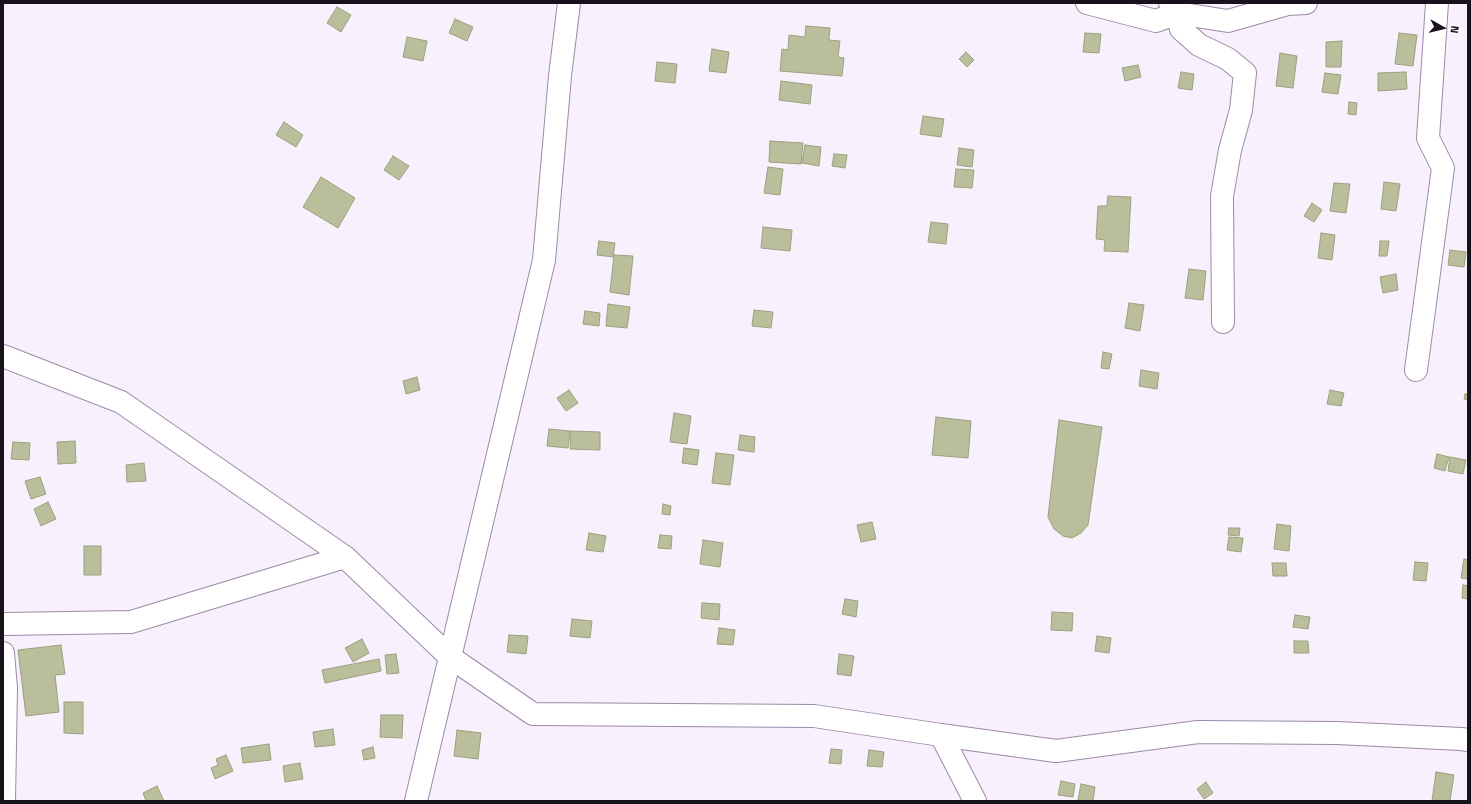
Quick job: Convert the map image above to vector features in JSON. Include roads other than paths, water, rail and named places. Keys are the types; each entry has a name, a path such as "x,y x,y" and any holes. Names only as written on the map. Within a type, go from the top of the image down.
{"street":[{"path":"416,801 544,260 560,76 569,3"},
{"path":"1087,3 1156,21 1174,8 1228,21 1288,4 1306,3"},
{"path":"1416,370 1443,168 1428,138 1436,3"},
{"path":"1174,8 1181,28 1199,45 1228,59 1245,73 1241,110 1230,150 1222,196 1223,322"},
{"path":"3,356 121,402 345,558 450,657 533,714 814,716 1056,751 1198,732 1337,733 1468,740"},
{"path":"3,624 131,622 345,558"},
{"path":"3,653 6,688 4,801"},
{"path":"941,735 975,801"}]}
